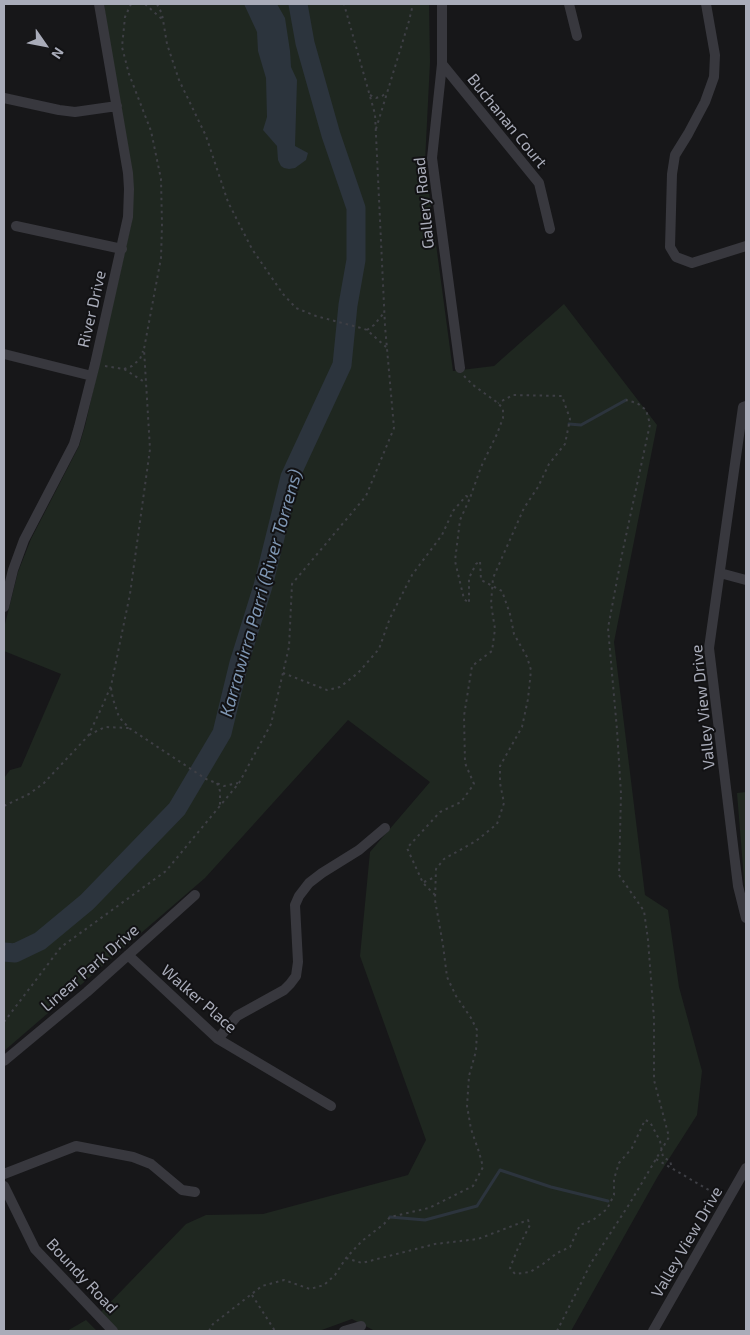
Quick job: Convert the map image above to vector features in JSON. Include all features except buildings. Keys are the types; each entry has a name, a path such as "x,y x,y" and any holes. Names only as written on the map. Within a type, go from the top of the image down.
{"street":[{"name":"River Drive","path":"4,607 8,568 74,444 95,364 128,217 130,189 128,173 99,4"},
{"name":"Gallery Road","path":"442,4 442,64 432,158 460,368"},
{"path":"569,4 577,36"},
{"path":"706,4 715,55 714,77 705,102 675,154 672,174 670,248 676,257 692,263 746,246"},
{"name":"Buchanan Court","path":"442,64 539,184 550,229"},
{"path":"4,98 75,112 117,106"},
{"path":"16,226 122,249"},
{"path":"4,354 92,376"},
{"name":"Valley View Drive","path":"746,406 743,407 709,648 738,886 746,918"},
{"path":"720,573 746,580"},
{"path":"218,1039 237,1016 284,990 296,976 298,962 295,906 299,896 309,883 358,850 385,828"},
{"name":"Linear Park Drive","path":"4,1061 87,992 195,895"},
{"name":"Walker Place","path":"128,955 218,1039 331,1106"},
{"path":"4,1174 76,1146 133,1157 151,1164 182,1190 195,1192"},
{"name":"Valley View Drive","path":"653,1331 746,1168"},
{"name":"Boundy Road","path":"4,1186 35,1249 113,1331"},
{"path":"344,1331 361,1326"}],"path":[{"path":"124,369 132,366 140,359 144,349 161,258 161,179 150,131 129,74 122,47 125,17 130,4"},
{"path":"145,4 163,20"},
{"path":"157,4 163,20 167,44 179,80 206,136 228,202 252,249 283,294 296,308 316,316 367,330 386,347"},
{"path":"4,1022 61,947 166,871 239,783 272,724 289,647 292,584 366,496 394,428 386,347 375,114 344,4"},
{"path":"376,131 413,4"},
{"path":"370,95 376,98 388,93"},
{"path":"367,330 384,313"},
{"path":"4,806 29,794 44,782 88,736 111,686 130,594 148,472 150,449 144,349"},
{"path":"95,364 124,369 146,383"},
{"path":"209,1331 213,1324 262,1286 284,1280 310,1289 324,1285 335,1275 346,1258 362,1241 390,1217 429,1208 473,1186 483,1167 480,1152 471,1129 467,1106 469,1076 476,1051 477,1030 456,996 447,976 435,900 435,877 436,869 444,859 476,841 497,824 504,803 500,783 500,766 522,727 528,699 531,670 527,657 514,634 510,614 502,591 481,580 480,561 476,564 469,578 469,603 464,599 455,561 460,520 503,418 503,408 461,374 460,368"},
{"path":"435,896 423,883 407,848 440,812 461,802 474,784 465,763 464,716 472,666 492,651 495,629 491,604 493,578 524,508 549,464 565,444 570,420 562,396 513,395 498,403"},
{"path":"557,1331 592,1263 669,1137 654,1080 654,1019 644,910 619,875 621,794 608,628 650,424 646,410 637,403 626,400"},
{"path":"283,673 327,690 340,687 358,672 379,649 390,618 412,575 442,535 453,511 466,496 470,498"},
{"path":"111,686 119,717 129,728 206,780 224,786 239,783"},
{"path":"88,736 105,727 129,728"},
{"path":"217,783 220,792 220,805"},
{"path":"423,883 435,877"},
{"path":"346,1258 362,1263 435,1244 478,1239 528,1220 530,1225 510,1268 515,1274 530,1272 570,1247 580,1225 593,1220 608,1209 614,1195 614,1180 620,1164 632,1148 645,1120 650,1122 660,1141 664,1157 670,1161 672,1168"},
{"path":"656,1159 727,1201"},
{"path":"252,1294 275,1331"}],"shaded area":[{"path":"104,4 429,4 430,62 425,162 453,371 494,366 564,304 657,425 614,642 645,895 668,910 679,987 702,1071 697,1115 658,1176 571,1331 375,1331 352,1319 319,1331 118,1331 100,1313 186,1224 206,1215 263,1214 408,1175 426,1140 360,956 370,852 430,782 348,720 205,878 4,1051 4,778 10,770 21,767 61,674 4,651 4,628 18,572 31,539 79,446 132,220"},
{"path":"244,4 277,4 285,18 291,67 297,80 295,146 308,153 306,160 295,168 289,169 281,166 278,160 277,146 263,130 267,117 266,78 258,51 257,32"},
{"path":"746,792 746,892 745,892 737,793"},
{"path":"86,1320 97,1331 67,1331"}],"waterway":[{"name":"Karrawirra Parri (River Torrens)","path":"4,952 15,953 40,941 87,902 177,809 222,733 239,663 263,586 290,477 342,365 348,305 356,260 356,208 331,135 305,43 298,4"},
{"path":"569,424 581,425 626,400"},
{"path":"390,1217 425,1220 477,1206 500,1170 551,1187 608,1201"}]}
